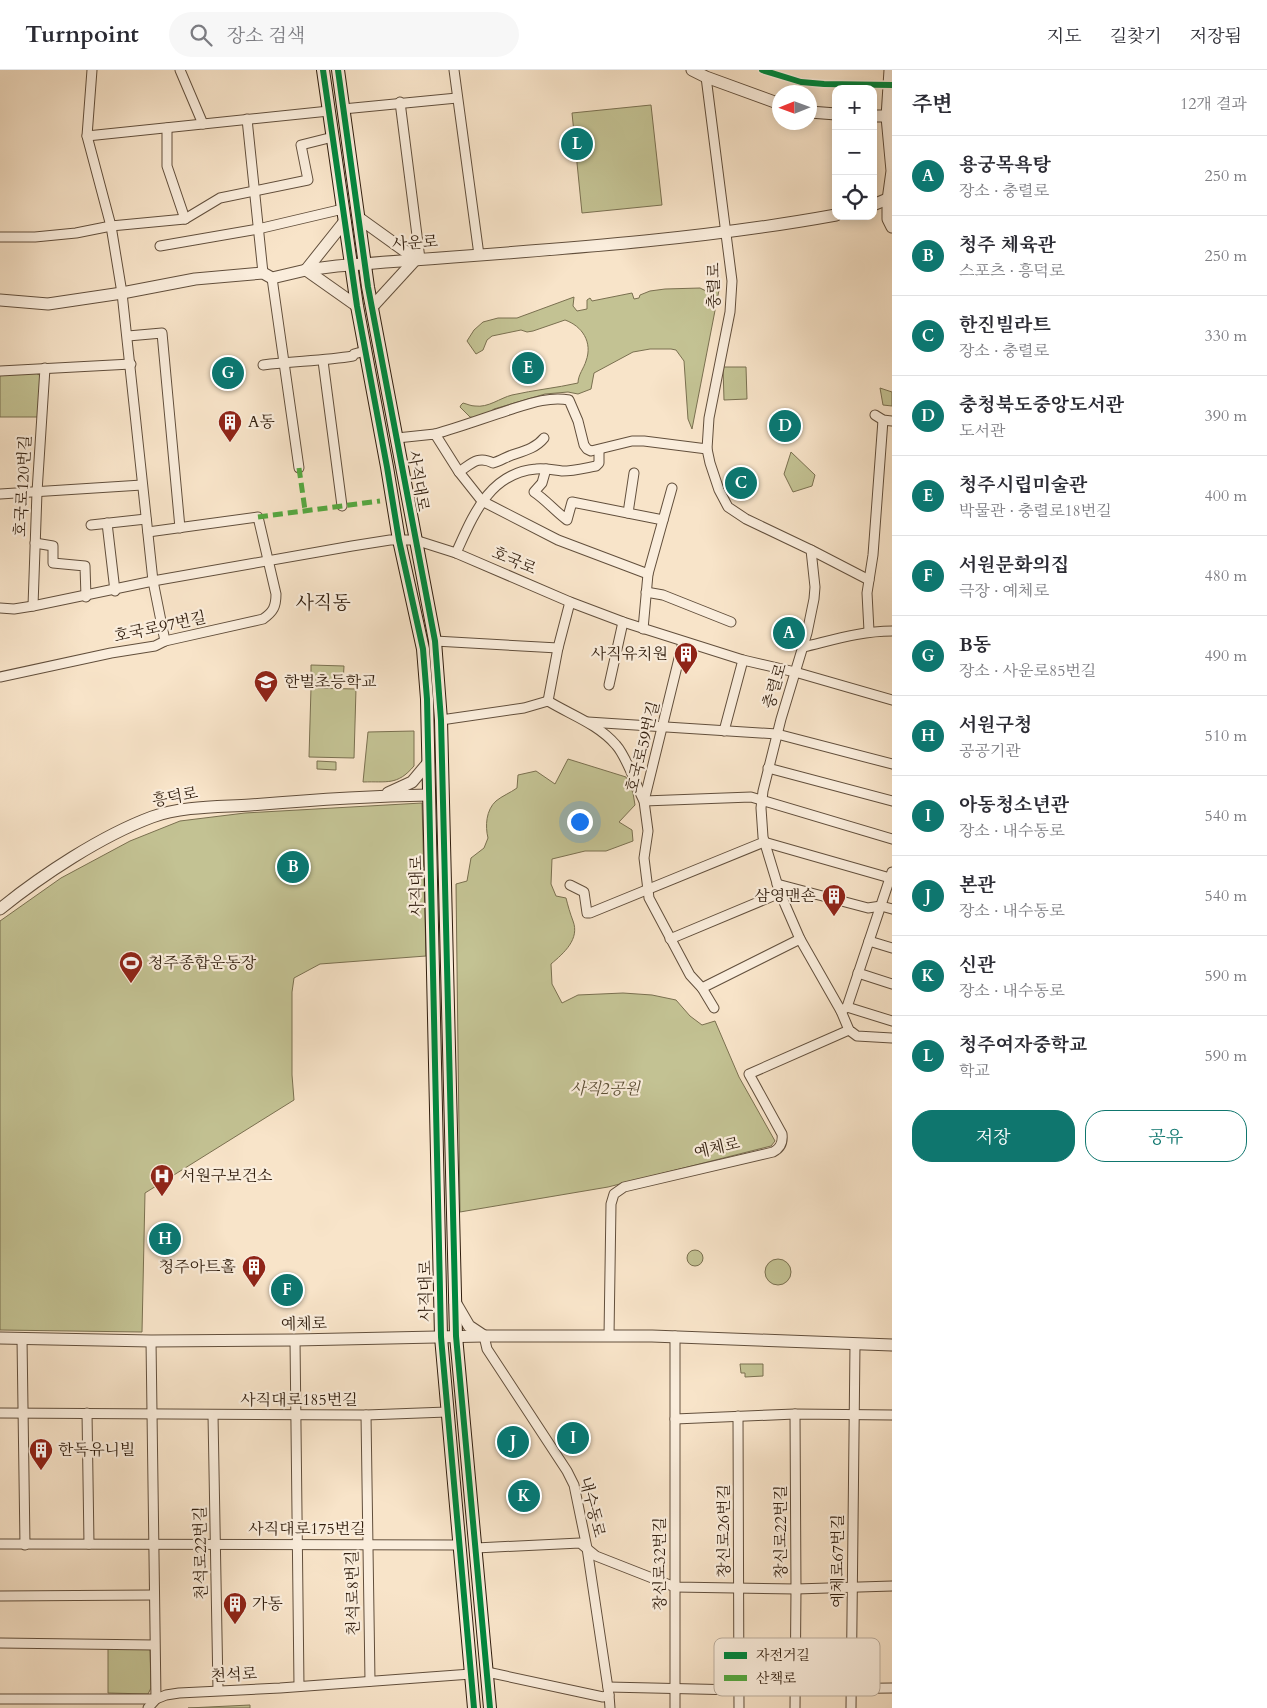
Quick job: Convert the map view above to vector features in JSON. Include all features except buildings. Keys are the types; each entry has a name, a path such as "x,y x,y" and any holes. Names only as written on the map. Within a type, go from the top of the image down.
{"main road":[{"name":"사직대로","path":"324,70 357,306 399,540 423,649 427,699 441,1337 474,1708"},
{"name":"사직대로","path":"338,70 372,308 435,642 441,720 456,1336 490,1708"}],"street":[{"path":"92,70 87,136 111,226 122,293 153,581 165,641"},
{"path":"180,70 203,124"},
{"path":"454,70 478,255"},
{"path":"692,70 772,101"},
{"path":"890,70 888,102 892,171 888,219 892,227"},
{"name":"충렬로","path":"706,77 731,268 732,296 709,418 707,449 719,490 728,507 746,519 811,550 815,587 803,647 768,768 761,817 764,842 780,893 800,939 844,1009 852,1032"},
{"path":"343,109 457,98"},
{"path":"372,308 418,259 400,102"},
{"path":"87,136 329,111"},
{"path":"817,113 832,114"},
{"path":"877,116 890,116"},
{"path":"247,119 258,229 284,362 299,468"},
{"path":"167,128 167,166 185,219"},
{"path":"0,237 35,237 68,234 111,226 185,219 220,198 308,180 301,146 333,137"},
{"path":"877,204 891,199"},
{"path":"160,246 344,215"},
{"path":"344,215 306,270 357,306"},
{"name":"사운로","path":"0,300 48,304 196,279 268,275 365,263 604,245 726,232 832,216"},
{"path":"359,218 418,259"},
{"path":"128,336 162,333 180,528"},
{"path":"263,366 284,362 322,361 353,356 365,351"},
{"path":"322,361 342,506"},
{"path":"0,371 130,364"},
{"name":"호국로120번길","path":"33,606 44,368"},
{"path":"397,438 435,434 456,429 529,404 544,400 563,399 569,400 573,407 584,445 591,451 644,440 707,449"},
{"path":"869,631 867,612 869,580 873,556 883,419"},
{"path":"435,434 459,472 482,501 558,540 648,574"},
{"path":"459,472 478,460 485,459 493,463 523,453 540,444 544,438"},
{"path":"456,553 482,501 506,479 525,470 572,470 596,466 599,463 599,450"},
{"path":"546,469 542,483 534,492 547,501 567,520 572,502 663,520"},
{"path":"628,513 634,473"},
{"path":"0,494 142,485"},
{"path":"643,629 648,574 672,488"},
{"path":"148,532 258,517 268,561"},
{"path":"91,525 146,519"},
{"path":"107,523 115,590"},
{"name":"호국로","path":"0,608 14,609 33,606 86,597 153,581 268,561 399,540 415,540 456,553 570,602 643,629 743,660 892,696"},
{"path":"36,543 53,546 52,563 85,566 86,597"},
{"path":"811,550 869,580"},
{"name":"호국로97번길","path":"0,677 111,653 155,646 165,641 263,619 272,613 276,605 276,594 268,561"},
{"path":"646,592 664,595 731,622"},
{"path":"548,701 558,648 570,602"},
{"path":"609,685 623,622"},
{"path":"803,647 869,631 892,631"},
{"path":"435,642 558,648"},
{"name":"호국로59번길","path":"684,642 644,802 648,831 644,858 649,898 690,975 702,988 714,1008"},
{"path":"724,731 743,660"},
{"path":"441,720 524,708 548,701 588,722 617,746 644,802 750,797 892,839"},
{"path":"588,722 777,734 892,764"},
{"path":"382,796 412,782 428,763"},
{"path":"768,768 892,801"},
{"name":"흥덕로","path":"0,909 29,886 66,863 114,835 152,817 202,808 382,796 428,795"},
{"path":"570,885 584,892 587,913 590,913 764,842 891,875 858,974 844,1009 892,1020"},
{"path":"777,884 868,908 881,906 892,909"},
{"path":"670,939 780,893"},
{"path":"702,988 800,939"},
{"path":"869,941 892,948"},
{"path":"858,974 892,984"},
{"path":"852,1032 869,1037 892,1038"},
{"name":"예체로","path":"609,1336 611,1204 614,1194 624,1187 778,1150 782,1134 749,1074 852,1032"},
{"path":"455,1302 469,1326 484,1336"},
{"name":"예체로","path":"0,1338 151,1342 456,1336 675,1336 855,1345 892,1345"},
{"name":"내수동로","path":"484,1336 487,1349 567,1471 574,1485 587,1548 610,1708"},
{"path":"675,1336 676,1419 795,1414 892,1415"},
{"path":"22,1339 25,1545"},
{"path":"295,1340 299,1686"},
{"path":"148,1708 156,1700 153,1595 151,1342"},
{"name":"예체로67번길","path":"852,1638 855,1345"},
{"name":"사직대로185번길","path":"0,1413 366,1415 447,1412"},
{"path":"87,1413 89,1544"},
{"name":"창신로22번길","path":"795,1414 796,1638"},
{"name":"천석로22번길","path":"213,1415 218,1690"},
{"name":"천석로8번길","path":"366,1415 370,1681"},
{"name":"창신로26번길","path":"738,1416 739,1638"},
{"name":"창신로32번길","path":"675,1708 676,1419"},
{"path":"476,1548 580,1543 596,1556 675,1587 796,1588 892,1586"},
{"name":"사직대로175번길","path":"0,1544 459,1545"},
{"path":"1,1596 153,1595"},
{"path":"2,1643 154,1645"},
{"path":"487,1672 603,1697 608,1691 675,1688 714,1689"},
{"name":"천석로","path":"2,1702 52,1703 156,1700 166,1695 179,1693 471,1674"}],"green space":[{"path":"651,105 662,205 582,213 572,113"},
{"path":"700,288 706,291 719,290 692,429 688,419 684,361 676,350 671,349 650,349 633,352 594,373 591,389 578,394 568,392 545,394 494,409 484,416 476,418 470,417 460,407 463,403 485,406 512,395 578,383 588,354 587,341 581,331 565,320 533,331 521,330 492,336 487,340 483,350 476,354 467,341 474,330 483,322 498,318 517,318 574,297 573,306 577,311 587,309 587,300 590,298 592,301 632,293 634,299 650,291"},
{"path":"723,367 746,367 747,399 724,400"},
{"path":"34,372 41,376 40,417 0,417 0,374"},
{"path":"880,388 892,392 892,406 883,405"},
{"path":"791,452 815,475 812,486 793,492 784,474"},
{"path":"311,665 344,666 343,684 311,683"},
{"path":"311,688 356,689 354,758 309,757"},
{"path":"414,731 414,766 408,772 397,780 363,782 368,732"},
{"name":"사직2공원","path":"568,759 626,777 633,793 635,805 619,822 632,830 633,841 606,851 585,851 552,859 551,884 556,896 566,898 575,928 570,945 551,964 552,984 562,1003 578,995 623,993 652,995 676,1000 690,1016 702,1025 715,1021 739,1077 775,1141 771,1146 608,1187 460,1212 456,884 467,881 471,858 484,848 488,838 488,813 496,801 517,788 518,775 536,771 555,784"},
{"path":"317,761 336,762 336,770 317,769"},
{"name":"청주종합운동장","path":"422,803 426,956 320,964 294,978 292,992 292,1075 294,1100 145,1193 142,1332 0,1330 0,921 61,878 130,841 180,821 245,813"},
{"path":"692,1250 698,1250 703,1255 701,1264 692,1266 687,1261 687,1255"},
{"path":"778,1259 787,1263 791,1272 787,1281 778,1285 769,1281 765,1272 769,1263"},
{"path":"740,1364 763,1364 763,1376 745,1377 745,1373 741,1373"},
{"path":"108,1647 144,1647 150,1650 151,1688 148,1694 108,1693"},
{"path":"250,1705 250,1708 188,1708"}],"marked path":[{"path":"299,468 305,510"},
{"path":"258,517 380,501"}],"cycle path":[{"path":"323,70 357,306 399,540 423,649 427,699 441,1337 474,1708"},
{"path":"338,70 368,287 435,641 441,720 456,1336 490,1708"},
{"path":"762,70 801,82 892,85"}],"place":[{"name":"청주여자중학교","path":"577,144"},
{"name":"청주시립미술관","path":"528,368"},
{"name":"B동","path":"228,373"},
{"name":"충청북도중앙도서관","path":"785,426"},
{"name":"A동","path":"230,443"},
{"name":"한진빌라트","path":"741,483"},
{"name":"용궁목욕탕","path":"789,633"},
{"name":"사직유치원","path":"686,675"},
{"name":"한벌초등학교","path":"266,703"},
{"name":"청주 체육관","path":"293,867"},
{"name":"삼영맨숀","path":"834,917"},
{"name":"청주종합운동장","path":"131,984"},
{"name":"서원구보건소","path":"162,1197"},
{"name":"서원구청","path":"165,1239"},
{"name":"청주아트홀","path":"254,1288"},
{"name":"서원문화의집","path":"287,1290"},
{"name":"아동청소년관","path":"573,1438"},
{"name":"본관","path":"513,1442"},
{"name":"한독유니빌","path":"41,1471"},
{"name":"신관","path":"524,1496"},
{"name":"가동","path":"235,1625"}],"district":[{"name":"사직동","path":"323,603"}]}
